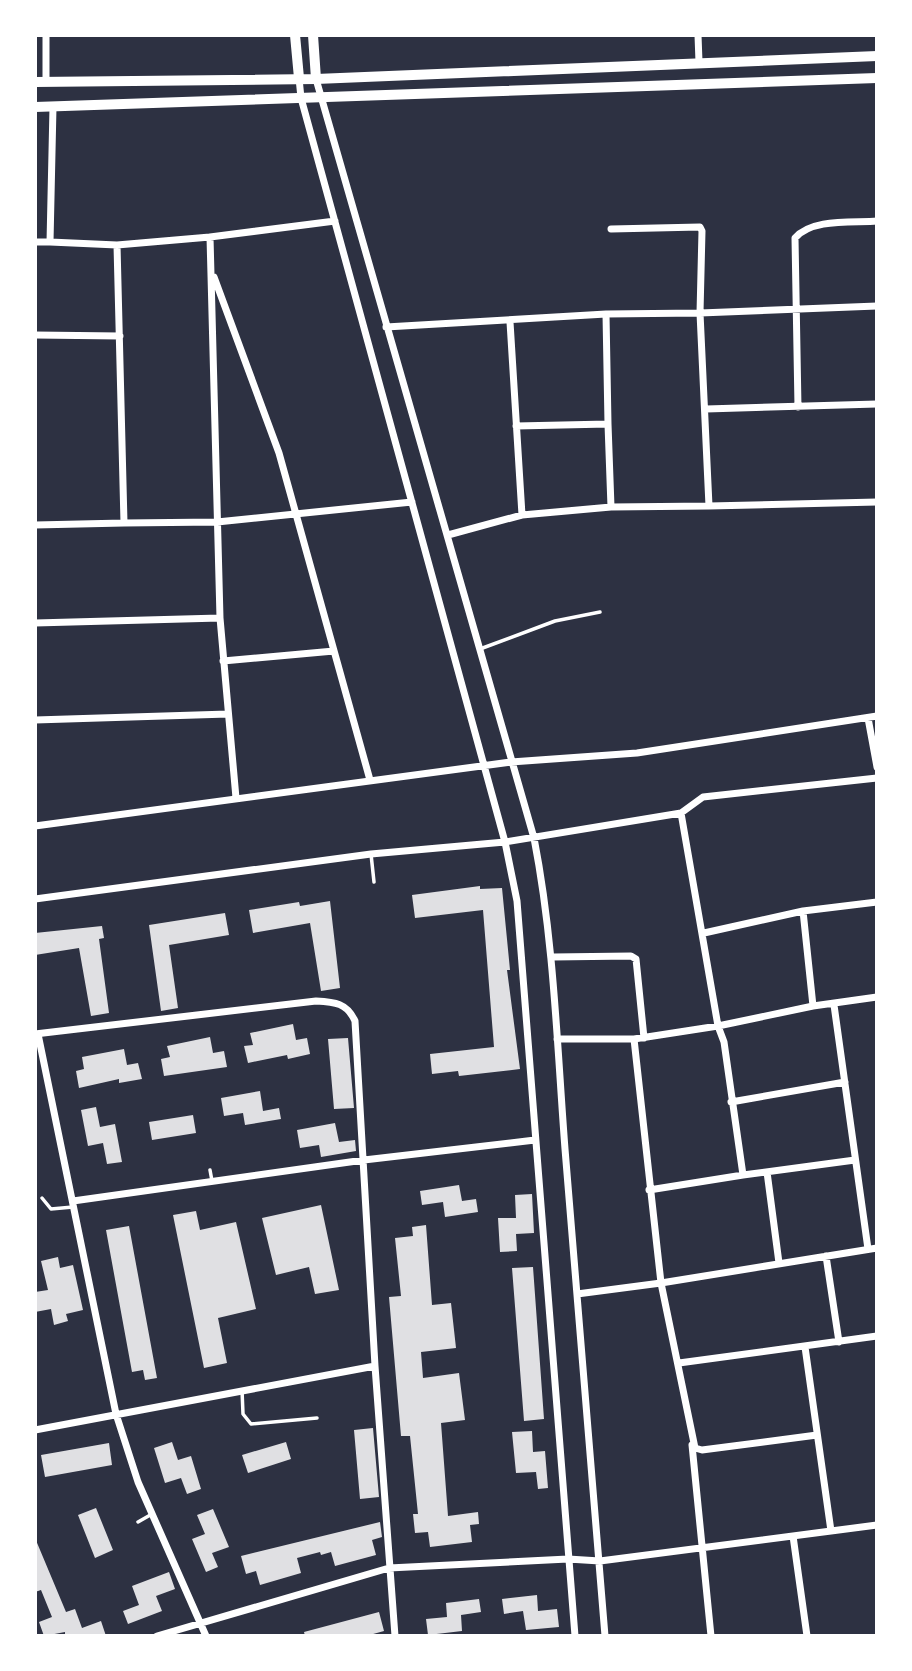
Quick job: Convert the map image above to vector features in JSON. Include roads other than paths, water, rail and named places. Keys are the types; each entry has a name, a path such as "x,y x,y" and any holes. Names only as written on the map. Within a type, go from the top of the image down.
{"main road":[{"path":"41,82 316,79 877,56"},
{"path":"35,107 877,78"}],"street":[{"path":"41,82 46,35"},
{"path":"295,35 301,98 485,765 505,842 521,930 535,1140 564,1464 575,1636"},
{"path":"313,35 320,99 534,838 553,957 557,1039 606,1636"},
{"path":"698,35 699,62"},
{"path":"50,242 53,107"},
{"path":"35,242 117,245 209,237 335,221"},
{"path":"798,407 795,238 802,230 877,221"},
{"path":"611,229 700,227 702,232 700,313 709,506"},
{"path":"209,237 220,618 236,798"},
{"path":"117,245 124,523"},
{"path":"211,270 279,453 370,780"},
{"path":"386,327 510,322 607,314 877,306"},
{"path":"607,314 611,507"},
{"path":"510,322 522,515"},
{"path":"35,335 120,335"},
{"path":"706,409 877,404"},
{"path":"516,426 608,424"},
{"path":"35,525 217,522 412,502"},
{"path":"448,535 522,515 611,507 877,502"},
{"path":"35,623 220,618"},
{"path":"223,661 334,651"},
{"path":"35,720 228,714"},
{"path":"35,826 485,765 638,752 877,716"},
{"path":"868,718 877,767"},
{"path":"35,899 371,853 534,838 681,813 703,797 877,778"},
{"path":"681,813 704,933 718,1026 724,1042 743,1175"},
{"path":"704,933 803,911 877,902"},
{"path":"803,911 813,1006"},
{"path":"553,957 631,956 636,959 644,1038"},
{"path":"557,1039 644,1038 813,1006 877,997"},
{"path":"206,1636 152,1514 116,1414 36,1034 316,1001 336,1002 350,1009 355,1021 375,1366 395,1636"},
{"path":"834,1004 868,1249"},
{"path":"634,1039 660,1283 679,1363 692,1441 700,1548 711,1636"},
{"path":"731,1102 845,1082"},
{"path":"73,1204 212,1181 535,1140"},
{"path":"649,1190 855,1160"},
{"path":"767,1172 779,1263"},
{"path":"577,1294 877,1248"},
{"path":"826,1256 839,1342"},
{"path":"679,1363 877,1336"},
{"path":"805,1347 831,1531"},
{"path":"35,1430 375,1366"},
{"path":"692,1441 695,1448 702,1450 817,1435"},
{"path":"157,1636 389,1568 568,1559 600,1561 877,1525"},
{"path":"793,1536 807,1636"}],"lane":[{"path":"478,649 555,621 600,612"},
{"path":"371,853 374,882"},
{"path":"210,1170 212,1181"},
{"path":"42,1198 51,1209 73,1204"},
{"path":"242,1390 243,1413 251,1424 317,1418"},
{"path":"138,1522 152,1514"}]}
